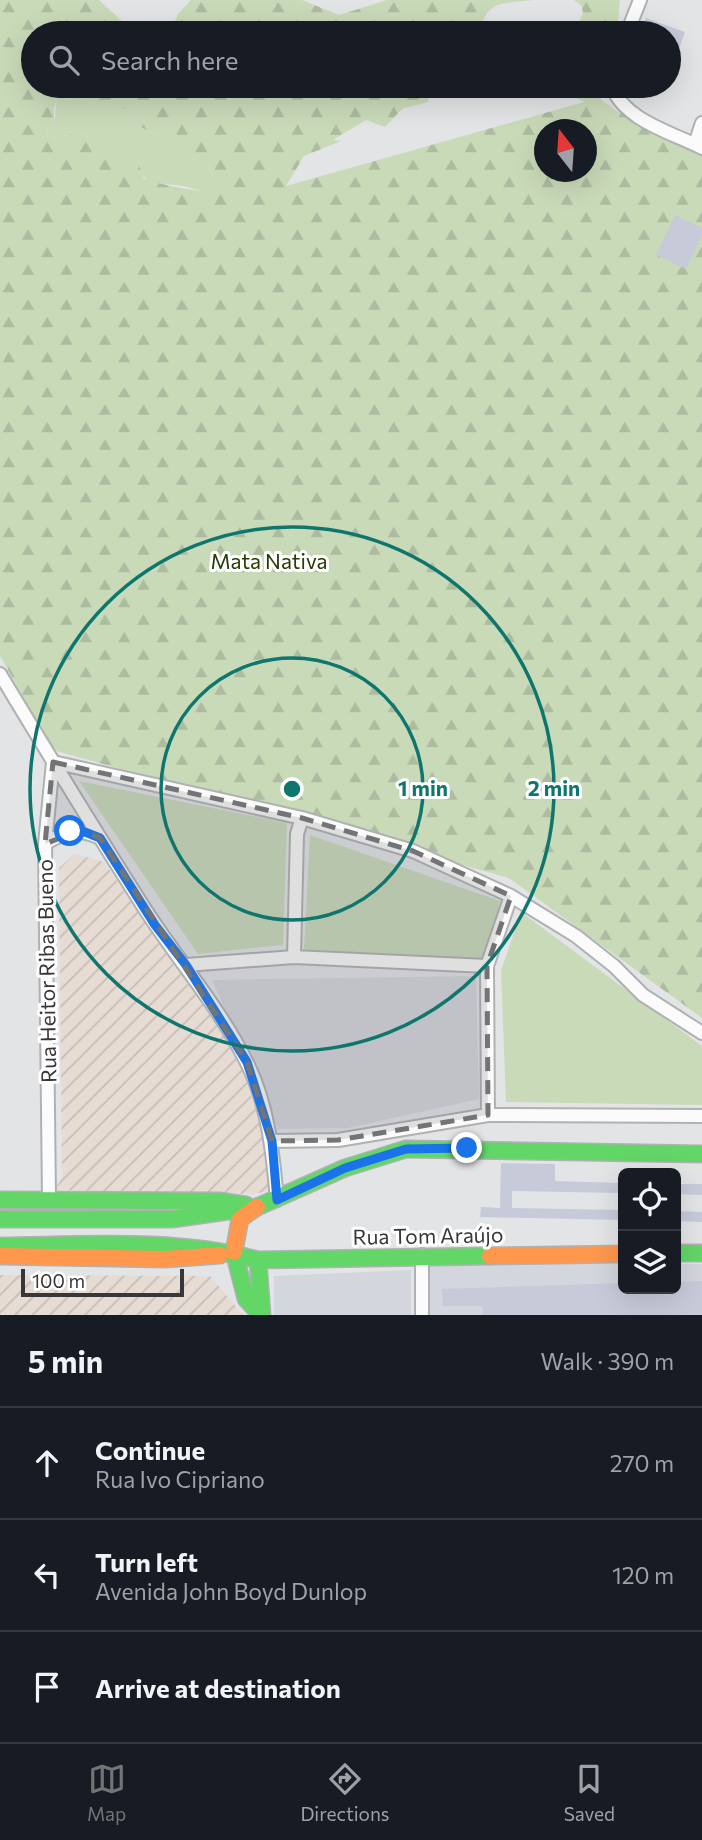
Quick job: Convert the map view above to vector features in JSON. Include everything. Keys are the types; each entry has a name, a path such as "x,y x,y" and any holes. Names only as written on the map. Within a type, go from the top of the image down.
{"main road":[{"path":"0,1219 172,1219 257,1207 345,1168 406,1149 702,1154"},
{"path":"0,1200 50,1198 219,1201 257,1207"},
{"path":"257,1207 240,1219 230,1252 246,1299 261,1315"},
{"path":"0,1246 168,1247 230,1252"},
{"path":"0,1256 166,1259 217,1257 230,1252"},
{"name":"Rua Tom Araújo","path":"230,1252 258,1260 422,1255 618,1254"},
{"path":"681,1253 702,1253"},
{"path":"258,1260 261,1315"}],"street":[{"path":"632,21 640,0"},
{"path":"620,98 630,112 699,146 702,123"},
{"path":"0,674 155,925 186,965 247,1062 272,1141 277,1200"},
{"path":"53,762 302,818 412,851 511,896 576,936 614,966 643,995 702,1033"},
{"name":"Rua Heitor Ribas Bueno","path":"50,1198 45,844 53,762"},
{"path":"294,957 297,834 302,818"},
{"path":"45,844 70,831 80,830 100,838"},
{"path":"488,1115 487,967 511,896"},
{"path":"186,965 294,957 487,967"},
{"path":"272,1141 338,1140 488,1115 702,1116"},
{"path":"422,1255 422,1315"}],"highlighted area":[{"path":"53,762 302,818 413,851 511,896 487,966 488,1115 338,1140 272,1141 247,1062 100,838 80,830 45,844"}],"shaded area":[{"path":"75,854 104,862 237,1054 268,1146 271,1191 253,1194 54,1190 62,1178 59,868"},
{"path":"476,976 479,1099 348,1128 278,1129 212,980"},
{"path":"427,1263 618,1264 618,1294 681,1294 681,1264 702,1264 702,1315 428,1315"},
{"path":"411,1270 411,1315 274,1315 274,1276"},
{"path":"0,1275 210,1276 243,1315 0,1315"}],"green space":[{"name":"Mata Nativa","path":"0,0 99,0 122,21 21,21 21,98 58,98 54,108 54,125 47,132 48,137 77,134 86,136 137,163 144,178 179,188 216,192 216,182 209,168 138,125 126,109 116,106 106,111 84,98 429,98 428,102 402,109 385,127 366,120 333,140 341,141 304,156 286,186 584,102 577,98 599,98 618,112 702,153 702,1018 509,878 53,750 0,656"},
{"path":"191,0 302,0 339,15 387,0 533,0 504,3 491,9 483,21 175,21"},
{"path":"574,0 620,0 618,21 580,21 583,12 581,5"},
{"path":"56,98 84,98 106,111 116,105 126,109 138,125 209,168 216,182 216,192 208,193 183,186 150,182 137,163 86,136 77,134 48,137 47,132 54,125"},
{"path":"79,781 287,823 283,945 198,954"},
{"path":"310,835 500,901 487,966 304,949"},
{"path":"521,912 702,1046 702,1105 506,1102 501,971"}],"building":[{"path":"675,215 702,228 702,235 686,269 656,255"},
{"path":"501,1163 555,1164 555,1181 618,1183 618,1193 512,1191 512,1208 618,1210 618,1220 480,1217 481,1207 500,1208"},
{"path":"681,1184 702,1184 702,1195 681,1194"},
{"path":"681,1211 702,1212 702,1222 681,1221"},
{"path":"702,1281 702,1315 483,1315 482,1306 443,1306 442,1289 618,1283 618,1294 681,1294 681,1282"}],"traffic: fast":[{"path":"0,1219 172,1219 257,1207 345,1168 406,1149 702,1154"},
{"path":"0,1200 219,1201 246,1205"},
{"path":"0,1246 130,1244 194,1248 258,1260 490,1256"},
{"path":"234,1252 246,1299 261,1315"},
{"path":"681,1253 702,1253"},
{"path":"258,1260 262,1315"}],"traffic: slow":[{"path":"234,1252 240,1219 257,1207"},
{"path":"490,1256 618,1254"},
{"path":"0,1256 166,1259 220,1255"}],"route":[{"path":"70,831 80,830 100,838 155,925 186,965 247,1062 272,1141 277,1200 345,1168 406,1149 467,1148"}]}
